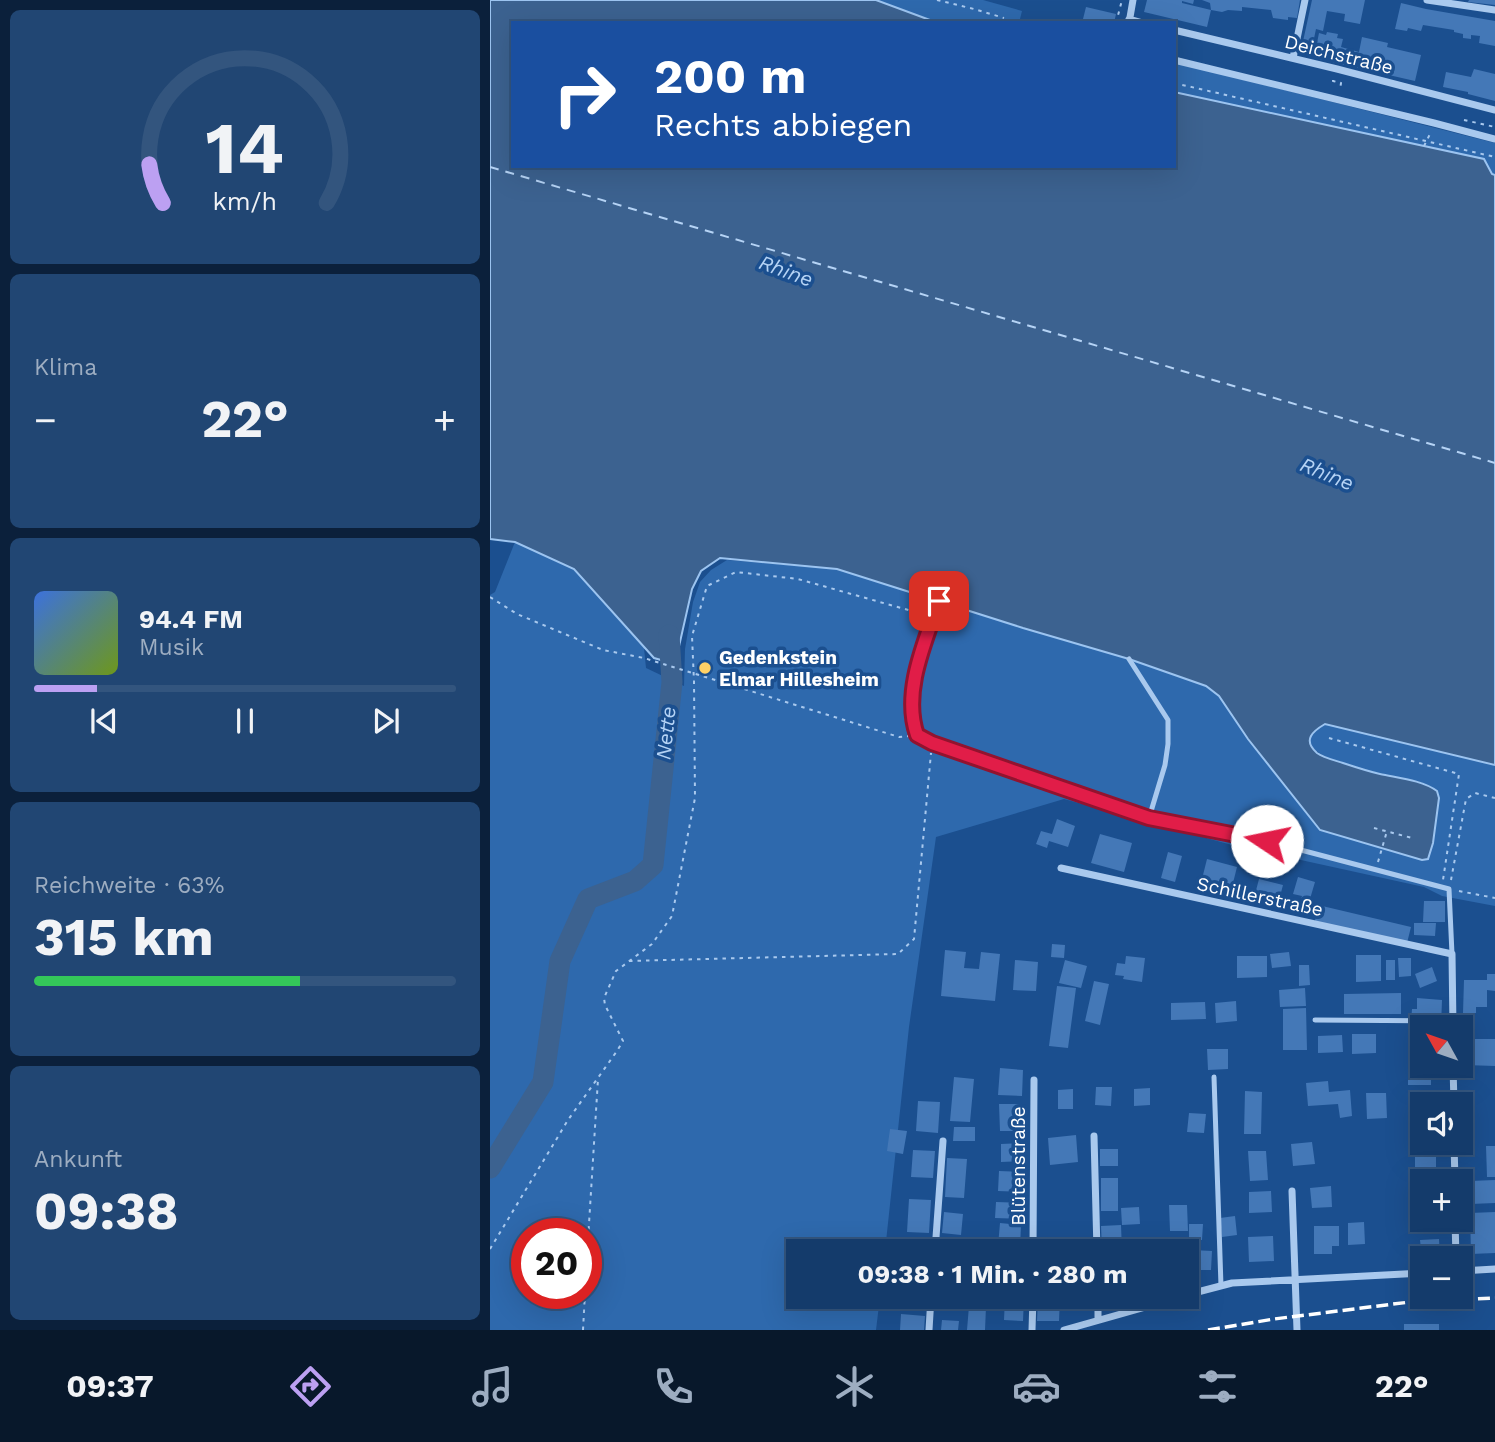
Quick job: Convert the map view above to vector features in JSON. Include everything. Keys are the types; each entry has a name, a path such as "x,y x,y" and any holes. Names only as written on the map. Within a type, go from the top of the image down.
{"street":[{"path":"1129,21 1133,0"},
{"path":"1293,58 1305,0"},
{"path":"1427,0 1495,10"},
{"name":"Deichstraße","path":"1176,30 1495,110"},
{"path":"1176,60 1495,139"},
{"name":"Schillerstraße","path":"1060,868 1452,954"},
{"path":"1452,954 1453,1015"},
{"name":"Blütenstraße","path":"1033,1239 1034,1080"},
{"path":"1094,1136 1097,1239"},
{"path":"936,1239 943,1141"},
{"path":"1292,1191 1297,1330"},
{"path":"1473,1270 1495,1269"},
{"path":"1199,1292 1232,1283 1410,1274"},
{"path":"929,1330 930,1309"},
{"path":"1032,1309 1032,1330"},
{"path":"1098,1309 1098,1320"},
{"path":"1064,1330 1138,1309"}],"lane":[{"path":"939,601 914,684 912,720 917,735 932,743 1149,818 1267,841 1449,889 1452,954"},
{"path":"1129,659 1168,720 1168,744 1164,765 1149,818"},
{"path":"1315,1020 1410,1023"},
{"path":"1214,1077 1221,1286"}],"path":[{"path":"937,0 1011,21"},
{"path":"1117,21 1122,0"},
{"path":"1333,81 1342,83 1340,90"},
{"path":"1176,83 1495,157"},
{"path":"1424,145 1434,123"},
{"path":"490,1249 568,1120 623,1041 604,998 616,971 652,944 672,916 695,798 692,636 706,586 736,572 798,579 934,617"},
{"path":"490,597 517,614 603,650 644,658 899,737 917,735"},
{"path":"1329,738 1459,774 1442,888"},
{"path":"628,961 898,954 914,939 932,743"},
{"path":"1495,798 1475,793 1466,799 1449,889 1495,898"},
{"path":"1374,828 1412,838"},
{"path":"1375,870 1387,831"},
{"path":"589,1218 598,1078"},
{"path":"583,1330 584,1309"}],"shaded area":[{"path":"876,0 983,0 1022,11 1020,21 933,21"},
{"path":"1176,63 1495,143 1495,175 1483,159 1176,92"},
{"path":"515,542 574,569 644,648 646,668 684,686 685,649 693,602 700,582 711,570 727,560 837,569 1129,659 1206,686 1219,696 1248,739 1320,830 1422,860 1429,857 1439,798 1433,789 1418,782 1336,761 1310,744 1311,733 1324,724 1495,765 1495,906 1442,896 1424,887 1232,845 1064,799 936,837 909,1027 886,1239 786,1239 786,1309 879,1309 876,1330 490,1330 490,595 495,592"}],"water":[{"name":"Rhine","path":"490,0 876,0 933,21 511,21 511,168 1176,168 1176,92 1484,159 1495,175 1495,765 1325,724 1313,733 1310,740 1317,753 1326,758 1370,772 1417,782 1437,791 1439,798 1428,859 1422,860 1320,830 1248,739 1219,696 1206,686 1129,659 837,569 720,558 701,571 692,589 675,664 654,658 574,569 515,542 490,539"}],"building":[{"path":"1147,0 1194,0 1193,4 1182,3 1211,10 1207,27 1144,12"},
{"path":"1202,0 1300,0 1297,18 1288,17 1288,20 1273,18 1271,10 1242,7 1242,11 1211,10 1210,3"},
{"path":"1312,0 1365,0 1360,24 1344,21 1345,14 1327,11 1323,31 1316,29 1312,48 1302,46"},
{"path":"1495,0 1495,5 1468,2"},
{"path":"1401,3 1495,21 1495,46 1479,43 1480,36 1463,38 1463,34 1454,30 1423,25 1421,31 1395,29"},
{"path":"1086,7 1116,14 1114,21 1082,21"},
{"path":"1327,32 1338,34 1337,38 1343,39 1341,47 1359,52 1362,37 1388,43 1387,47 1421,55 1415,81 1314,58 1319,33 1326,35"},
{"path":"1474,69 1495,74 1495,101 1443,87 1446,72 1471,77"},
{"path":"1057,819 1075,826 1068,847 1049,841 1047,848 1036,844 1041,831 1052,834"},
{"path":"1100,834 1132,843 1124,872 1091,863"},
{"path":"1168,852 1182,856 1175,882 1161,878"},
{"path":"1207,859 1237,867 1230,895 1214,891 1215,887 1201,883"},
{"path":"1298,877 1315,882 1307,909 1299,907 1302,896 1293,894"},
{"path":"1259,879 1283,885 1277,908 1253,902"},
{"path":"1424,901 1445,901 1445,922 1423,922"},
{"path":"1318,905 1411,927 1407,943 1315,921"},
{"path":"1414,923 1436,923 1435,936 1414,935"},
{"path":"1052,944 1065,945 1064,958 1051,957"},
{"path":"945,950 966,952 964,968 979,969 981,952 1000,954 995,1001 941,996"},
{"path":"1289,952 1291,966 1272,968 1270,954"},
{"path":"1356,955 1381,955 1381,981 1356,982"},
{"path":"1126,956 1145,958 1142,982 1115,975 1117,963 1125,964"},
{"path":"1237,956 1267,956 1267,977 1237,978"},
{"path":"1398,958 1411,958 1411,976 1399,977"},
{"path":"1015,960 1038,962 1036,991 1013,990"},
{"path":"1065,960 1087,966 1081,988 1059,983"},
{"path":"1386,960 1395,960 1395,980 1386,980"},
{"path":"1299,965 1309,965 1310,985 1299,986"},
{"path":"1432,967 1437,981 1420,988 1415,974"},
{"path":"1487,974 1495,974 1495,991 1487,990 1487,1007 1476,1007 1476,1013 1463,1013 1464,980 1487,980"},
{"path":"1094,981 1109,984 1100,1025 1085,1021"},
{"path":"1057,986 1076,988 1068,1048 1049,1046"},
{"path":"1305,988 1306,1006 1280,1007 1279,990"},
{"path":"1401,993 1401,1014 1344,1014 1344,994"},
{"path":"1417,998 1442,1000 1441,1015 1412,1015 1412,1009 1417,1009"},
{"path":"1236,1001 1237,1021 1216,1023 1215,1003"},
{"path":"1205,1002 1206,1019 1171,1020 1171,1003"},
{"path":"1306,1008 1307,1050 1283,1050 1283,1009"},
{"path":"1352,1034 1376,1034 1376,1053 1352,1054"},
{"path":"1342,1035 1343,1052 1318,1053 1318,1036"},
{"path":"1474,1039 1495,1039 1495,1066 1474,1065"},
{"path":"1207,1049 1228,1049 1228,1069 1208,1070"},
{"path":"1408,1064 1410,1078 1431,1078 1431,1085 1408,1085"},
{"path":"1000,1068 1023,1070 1022,1096 998,1095"},
{"path":"954,1077 974,1079 970,1122 950,1121"},
{"path":"1328,1081 1329,1092 1350,1090 1352,1116 1340,1118 1338,1104 1308,1106 1306,1083"},
{"path":"1096,1087 1112,1087 1111,1106 1095,1105"},
{"path":"1150,1088 1150,1105 1134,1106 1134,1089"},
{"path":"1073,1089 1073,1109 1058,1109 1058,1090"},
{"path":"1245,1091 1262,1092 1261,1134 1244,1134"},
{"path":"1366,1093 1386,1093 1387,1118 1367,1119"},
{"path":"918,1101 940,1102 938,1133 916,1131"},
{"path":"999,1104 1021,1104 1022,1131 1000,1131"},
{"path":"1189,1113 1206,1114 1204,1133 1187,1132"},
{"path":"954,1127 975,1127 975,1141 953,1141"},
{"path":"890,1129 907,1131 903,1154 887,1151"},
{"path":"1076,1135 1078,1162 1050,1165 1048,1138"},
{"path":"1312,1142 1315,1164 1293,1166 1291,1144"},
{"path":"1022,1143 1023,1161 1001,1162 1001,1144"},
{"path":"1486,1146 1495,1146 1495,1177 1487,1177"},
{"path":"1100,1149 1118,1149 1118,1166 1100,1166"},
{"path":"913,1150 935,1151 933,1178 911,1177"},
{"path":"1248,1151 1266,1151 1268,1180 1250,1181"},
{"path":"1415,1155 1436,1155 1436,1168 1415,1169"},
{"path":"947,1158 967,1159 964,1198 945,1197"},
{"path":"999,1171 1022,1172 1022,1192 998,1191"},
{"path":"1101,1178 1118,1178 1118,1211 1101,1211"},
{"path":"1495,1180 1495,1203 1473,1204 1473,1181"},
{"path":"1331,1186 1332,1207 1312,1208 1310,1188"},
{"path":"1271,1191 1272,1212 1249,1213 1249,1192"},
{"path":"909,1199 931,1200 929,1233 907,1232"},
{"path":"996,1202 1024,1203 1023,1219 995,1218"},
{"path":"1169,1205 1187,1205 1188,1231 1170,1231"},
{"path":"1139,1207 1140,1224 1122,1225 1121,1208"},
{"path":"944,1212 963,1214 961,1235 942,1233"},
{"path":"1495,1212 1495,1253 1473,1254 1470,1232 1473,1232 1473,1213"},
{"path":"1235,1216 1237,1235 1222,1237 1220,1218"},
{"path":"1364,1222 1365,1244 1348,1245 1348,1223"},
{"path":"1000,1223 1021,1225 1020,1239 999,1239"},
{"path":"1189,1224 1203,1224 1202,1240 1189,1239"},
{"path":"1121,1225 1122,1239 1102,1239 1101,1226"},
{"path":"1314,1226 1339,1226 1339,1246 1332,1246 1332,1254 1314,1254"},
{"path":"1273,1236 1274,1261 1249,1262 1248,1237"},
{"path":"1439,1239 1439,1246 1421,1246 1420,1240"},
{"path":"1199,1250 1212,1251 1211,1270 1199,1270"},
{"path":"969,1309 986,1309 985,1330 967,1330"},
{"path":"1004,1309 1024,1309 1023,1321 1004,1320"},
{"path":"1038,1309 1060,1309 1059,1321 1037,1321"},
{"path":"901,1314 925,1316 924,1330 900,1330"},
{"path":"942,1320 959,1321 958,1330 941,1330"},
{"path":"1404,1324 1439,1324 1439,1330 1404,1330"}],"waterway":[{"name":"Nette","path":"490,1168 543,1082 560,961 588,899 635,881 653,865 672,682 669,635"}],"ferry route":[{"path":"490,167 1495,463"}],"railway":[{"path":"1208,1330 1410,1302 1495,1298"}],"place":[{"name":"Gedenkstein Elmar Hillesheim","path":"705,668"}],"route":[{"path":"939,601 914,684 912,720 917,735 932,743 1149,818 1267,841"}]}
